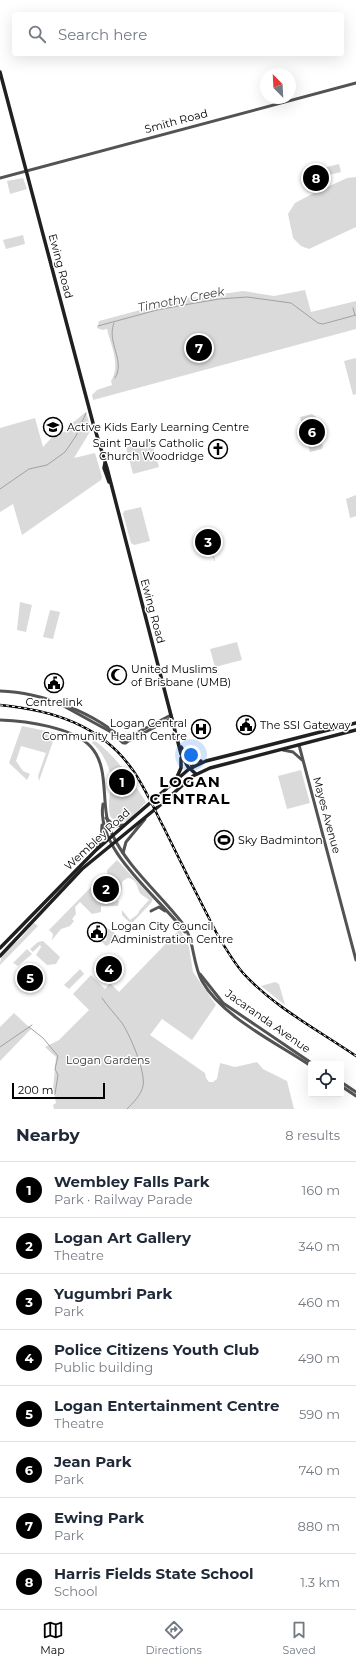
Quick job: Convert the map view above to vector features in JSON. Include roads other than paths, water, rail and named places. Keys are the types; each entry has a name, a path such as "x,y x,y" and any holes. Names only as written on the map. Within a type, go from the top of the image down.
{"main road":[{"name":"Ewing Road","path":"0,72 179,744 182,754 196,774"},
{"name":"Wembley Road","path":"0,948 95,851 174,781 191,768 206,761 356,723"},
{"name":"Wembley Road","path":"0,956 70,881 196,774 210,768 356,730"},
{"path":"298,738 299,745"},
{"path":"174,781 181,768 182,754 194,761 206,761"}],"street":[{"name":"Smith Road","path":"0,178 356,83"},
{"path":"0,691 15,692 66,705 109,729 124,742 147,728 172,716"},
{"path":"0,720 48,726 86,743 95,752 101,765 104,801 102,841 95,851"},
{"name":"Mayes Avenue","path":"299,745 351,936 356,960"},
{"path":"281,750 293,752 304,763"},
{"path":"123,853 126,842 148,816"},
{"path":"104,818 118,826 128,823"},
{"name":"Jacaranda Avenue","path":"104,818 123,853 183,925 190,938 199,973 223,1003 308,1062"},
{"name":"Jacaranda Avenue","path":"104,818 109,839 123,860 190,938"},
{"path":"151,911 157,907 162,908 178,923"},
{"path":"351,936 356,935"},
{"path":"344,1084 356,1092"},
{"path":"344,1088 356,1096"}],"waterway":[{"name":"Timothy Creek","path":"98,326 157,310 219,299 247,297 291,303 318,323 323,324 356,315"},
{"name":"Timothy Creek","path":"353,308 355,315"},
{"path":"114,323 112,337 118,365 118,372 115,378"},
{"path":"0,489 29,469 47,465 65,452 76,436 86,413"},
{"path":"102,998 122,1023 140,1063 143,1086 136,1099 127,1109"},
{"path":"0,1047 32,1025"},
{"path":"29,1027 43,1038 58,1056 55,1069 58,1075 55,1094"}],"railway":[{"path":"0,705 38,711 74,722 106,741 120,754 141,783 216,932 239,968 268,997 297,1018 356,1056"}],"place":[{"name":"Harris Fields State School","path":"316,178"},
{"name":"Ewing Park","path":"199,348"},
{"name":"Active Kids Early Learning Centre","path":"53,427"},
{"name":"Jean Park","path":"312,432"},
{"name":"Saint Paul's Catholic Church Woodridge","path":"218,449"},
{"name":"Yugumbri Park","path":"208,542"},
{"name":"United Muslims of Brisbane (UMB)","path":"117,675"},
{"name":"Centrelink","path":"54,683"},
{"name":"The SSI Gateway","path":"246,725"},
{"name":"Logan Central Community Health Centre","path":"201,729"},
{"name":"Wembley Falls Park","path":"122,782"},
{"name":"Sky Badminton","path":"224,840"},
{"name":"Logan Art Gallery","path":"106,889"},
{"name":"Logan City Council Administration Centre","path":"97,932"},
{"name":"Police Citizens Youth Club","path":"109,969"},
{"name":"Logan Entertainment Centre","path":"30,978"}],"district":[{"name":"LOGAN CENTRAL","path":"190,790"}],"park label":[{"name":"Logan Gardens","path":"108,1060"}]}
